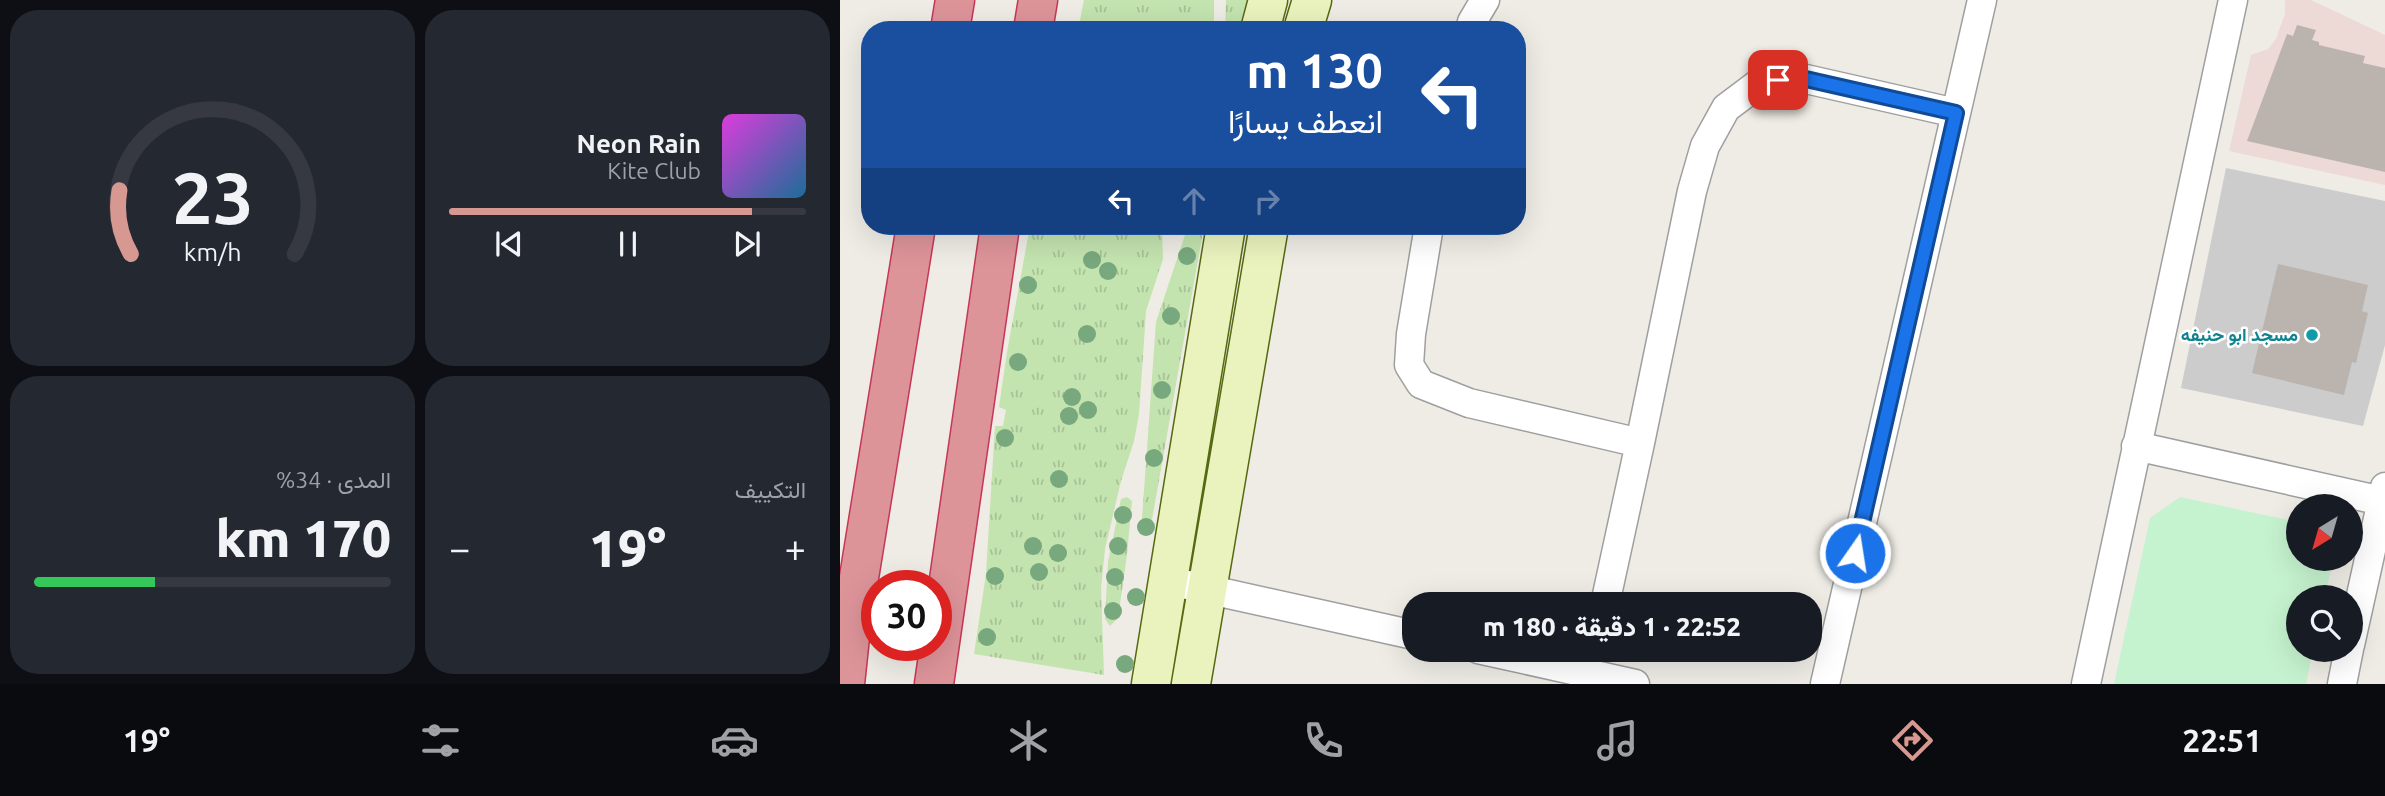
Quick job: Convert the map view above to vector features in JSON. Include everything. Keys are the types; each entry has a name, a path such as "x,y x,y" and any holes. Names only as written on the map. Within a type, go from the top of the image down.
{"highway":[{"path":"952,21 955,0"},
{"path":"1034,21 1038,0"},
{"path":"845,684 851,626 915,235"},
{"path":"934,684 999,235"}],"main road":[{"path":"1262,21 1268,0"},
{"path":"1306,21 1312,0"},
{"path":"1151,684 1225,235"},
{"path":"1191,684 1267,235"}],"street":[{"path":"1473,21 1485,0"},
{"path":"1825,684 1982,0"},
{"path":"2086,684 2233,0"},
{"path":"1608,592 1692,191 1704,146 1726,108 1758,84 1797,77 1956,113"},
{"path":"1428,235 1409,365 1421,384 1469,403 1640,443"},
{"path":"2136,446 2384,494 2363,588"},
{"path":"1168,580 1402,632"},
{"path":"1592,662 1635,684"},
{"path":"2342,684 2347,662"}],"shaded area":[{"path":"2285,0 2311,0 2385,35 2385,185 2229,151 2251,55 2268,49 2276,39 2285,14"},
{"path":"2226,168 2385,201 2385,345 2363,426 2181,388"}],"green space":[{"path":"1084,0 1214,0 1214,21 1080,21"},
{"path":"1226,0 1247,0 1244,21 1225,21"},
{"path":"1028,235 1162,235 1163,259 1146,311 1139,414 1105,549 1101,588 1104,675 974,654 986,574 995,426 1003,426 1006,410 999,407"},
{"path":"1185,235 1202,235 1150,531 1141,533 1156,322"},
{"path":"1127,497 1132,501 1127,555 1118,618 1110,626 1105,619 1108,562 1121,499"},
{"path":"2180,497 2286,519 2286,571 2330,571 2327,585 2286,585 2286,662 2310,662 2306,684 2114,684 2150,518"}],"building":[{"path":"2297,25 2316,30 2312,40 2319,42 2319,45 2365,56 2363,63 2385,68 2385,172 2247,141 2287,34 2293,36"},
{"name":"مسجد ابو حنيفه","path":"2278,264 2368,285 2362,311 2368,313 2356,363 2352,362 2344,395 2252,373"}],"place":[{"name":"مسجد ابو حنيفه","path":"2312,335"}],"route":[{"path":"1778,80 1797,77 1956,113 1855,553"}]}
